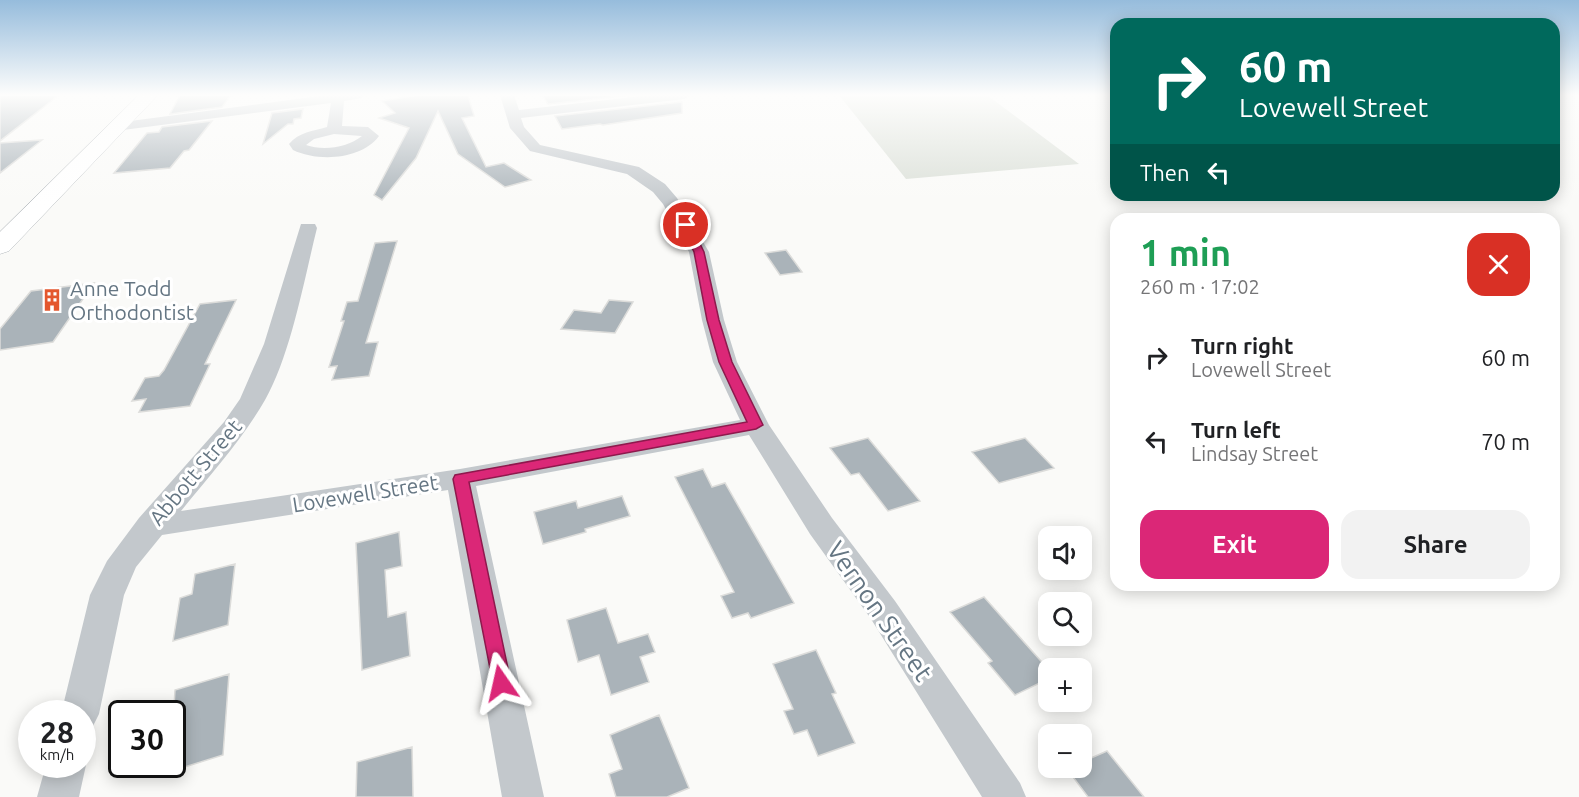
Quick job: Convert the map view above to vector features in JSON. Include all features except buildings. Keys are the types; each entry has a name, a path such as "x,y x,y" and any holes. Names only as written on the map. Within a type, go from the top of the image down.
{"main road":[{"path":"0,246 111,132"}],"street":[{"name":"Vernon Street","path":"521,132 535,148 633,170 659,188 671,202 699,252 713,320 725,362 756,425 821,526 883,610 1005,797"},
{"name":"Abbott Street","path":"83,700 107,595 123,561 233,428 253,399 276,344 308,228"},
{"name":"Lovewell Street","path":"150,526 460,479 756,425"},
{"path":"460,479 523,797"},
{"path":"58,797 63,778"}],"shaded area":[{"path":"869,132 1037,132 1079,164 906,179"}],"place":[{"name":"Anne Todd Orthodontist","path":"52,300"}],"route":[{"path":"501,683 460,479 756,425 725,362 713,320 699,252 686,225"}]}
